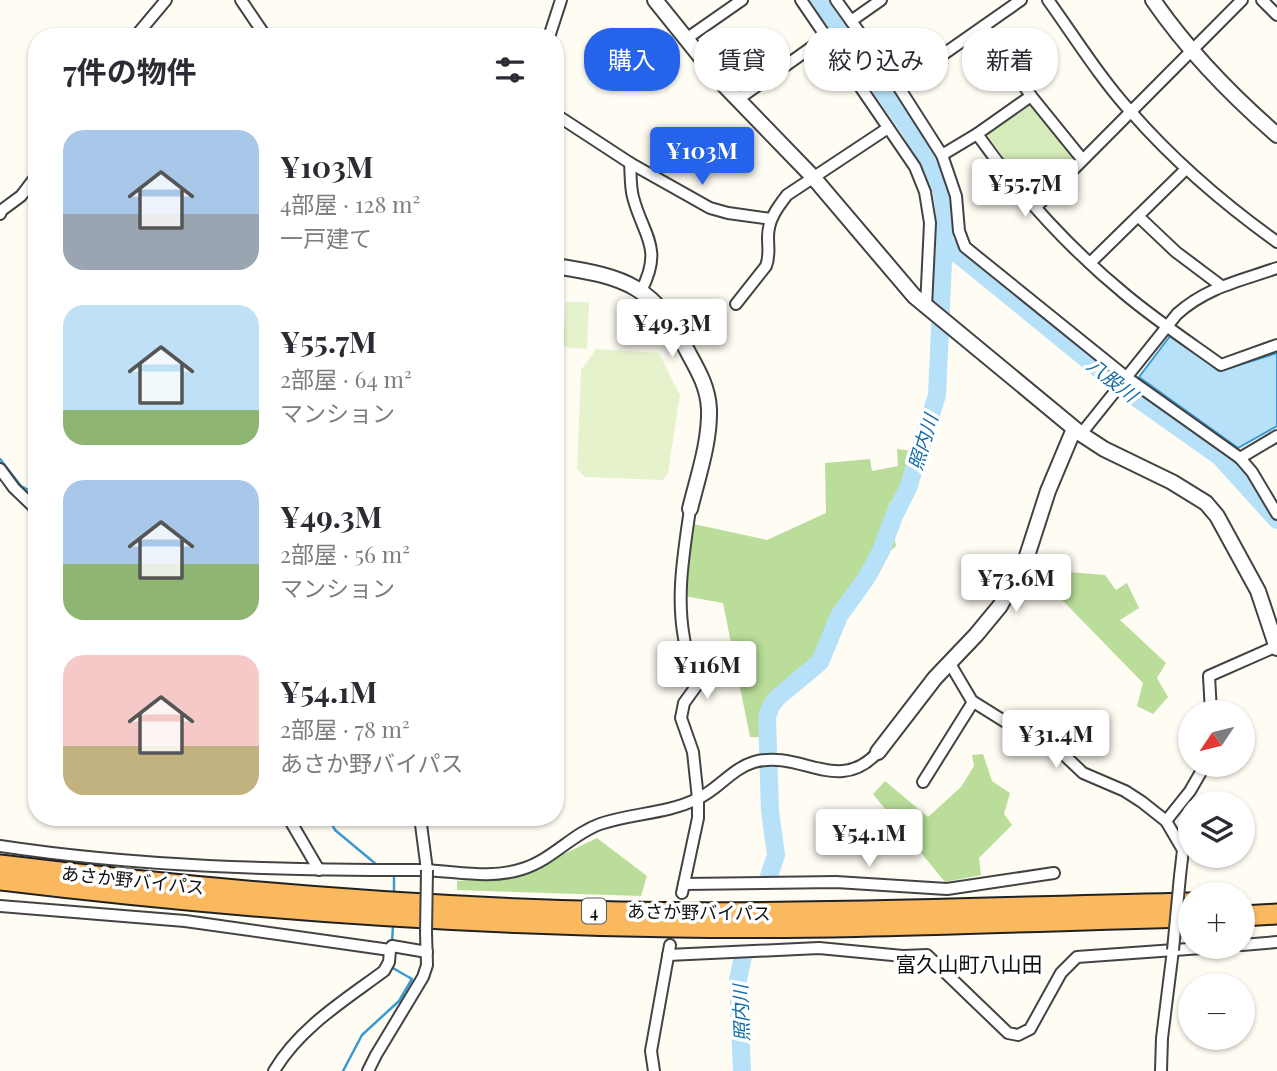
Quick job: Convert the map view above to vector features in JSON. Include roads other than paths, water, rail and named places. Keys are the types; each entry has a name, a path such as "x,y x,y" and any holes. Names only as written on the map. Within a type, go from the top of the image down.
{"highway":[{"name":"あさか野バイパス","path":"0,865 253,893 566,910 781,913 1178,904"},
{"name":"あさか野バイパス","path":"0,880 301,910 565,924 810,927 1178,918"},
{"path":"1255,902 1277,901"},
{"path":"1255,915 1277,914"}],"street":[{"path":"143,28 166,0"},
{"path":"241,0 259,28"},
{"path":"552,28 561,0"},
{"path":"655,0 737,100 813,177 914,296 1078,432 1104,449 1172,482 1206,503 1217,516 1258,591 1277,647 1209,676 1210,700"},
{"path":"686,39 742,0"},
{"path":"801,0 820,28"},
{"path":"836,0 856,28"},
{"path":"851,21 881,0"},
{"path":"948,51 1021,0"},
{"path":"1048,0 1130,111 1186,169 1234,211 1277,242"},
{"path":"1153,0 1191,50 1238,101 1277,135"},
{"path":"1222,0 1231,11"},
{"path":"1035,207 1242,0"},
{"path":"1262,0 1277,15"},
{"path":"984,26 1031,96 1083,159"},
{"path":"737,100 804,53"},
{"path":"863,91 915,167 928,208 930,239 926,307"},
{"path":"901,91 942,155 957,195 959,231 965,247 1126,377 1240,458 1252,472 1277,513"},
{"path":"942,155 1031,96"},
{"path":"564,120 630,163 710,208 771,219"},
{"path":"736,304 766,266 771,219 787,195 888,128"},
{"path":"977,134 1035,207 1090,263 1125,295 1221,365 1277,345"},
{"path":"630,163 633,198 651,248 648,277 641,291"},
{"path":"1090,263 1186,169"},
{"path":"0,214 28,187"},
{"path":"1138,216 1176,252 1220,285"},
{"path":"564,267 607,275 641,291 657,304 673,324 706,390 709,417 681,568 684,641 697,685 684,703 681,721 693,752 698,799 698,818 683,889 836,882 947,889 1054,873"},
{"path":"0,846 180,866 427,870 492,875 524,869 548,857 598,824 650,814 698,799 736,771 761,760 779,758 839,772 856,769 878,752 949,662 989,621 1027,556 1048,491 1078,432 1191,302 1220,285 1277,268"},
{"path":"1240,458 1277,437"},
{"path":"0,469 28,501"},
{"path":"949,662 973,702 1062,753 1083,773 1125,791 1166,821 1183,850 1162,1038 1161,1071"},
{"path":"923,782 973,702"},
{"path":"1166,821 1198,777"},
{"path":"294,826 319,870"},
{"path":"368,1071 420,985 427,965 427,870 421,826"},
{"path":"0,906 185,921 390,950"},
{"path":"1255,944 1277,942"},
{"path":"274,1071 304,1034 384,971 392,946 427,952"},
{"path":"654,1071 651,1051 669,950 819,948 903,956 927,955 1008,1032 1018,1035 1030,1029 1061,973 1077,957 1178,950"}],"water":[{"path":"1170,336 1220,371 1277,353 1277,426 1238,448 1139,377"}],"waterway":[{"name":"照内川","path":"769,876 776,855 770,811 767,717 778,697 820,662 839,616 867,577 881,551 908,488 937,395 945,218 942,191 911,131 819,0"},
{"name":"八股川","path":"944,243 1121,387 1220,457 1277,520"},
{"path":"0,459 21,486 28,490"},
{"path":"333,826 377,865"},
{"path":"392,874 394,894"},
{"path":"392,943 393,925"},
{"name":"照内川","path":"742,1071 738,980 743,956"},
{"path":"343,1071 362,1035 399,1001 412,979 391,967"}],"district":[{"name":"富久山町八山田","path":"969,963"}]}
